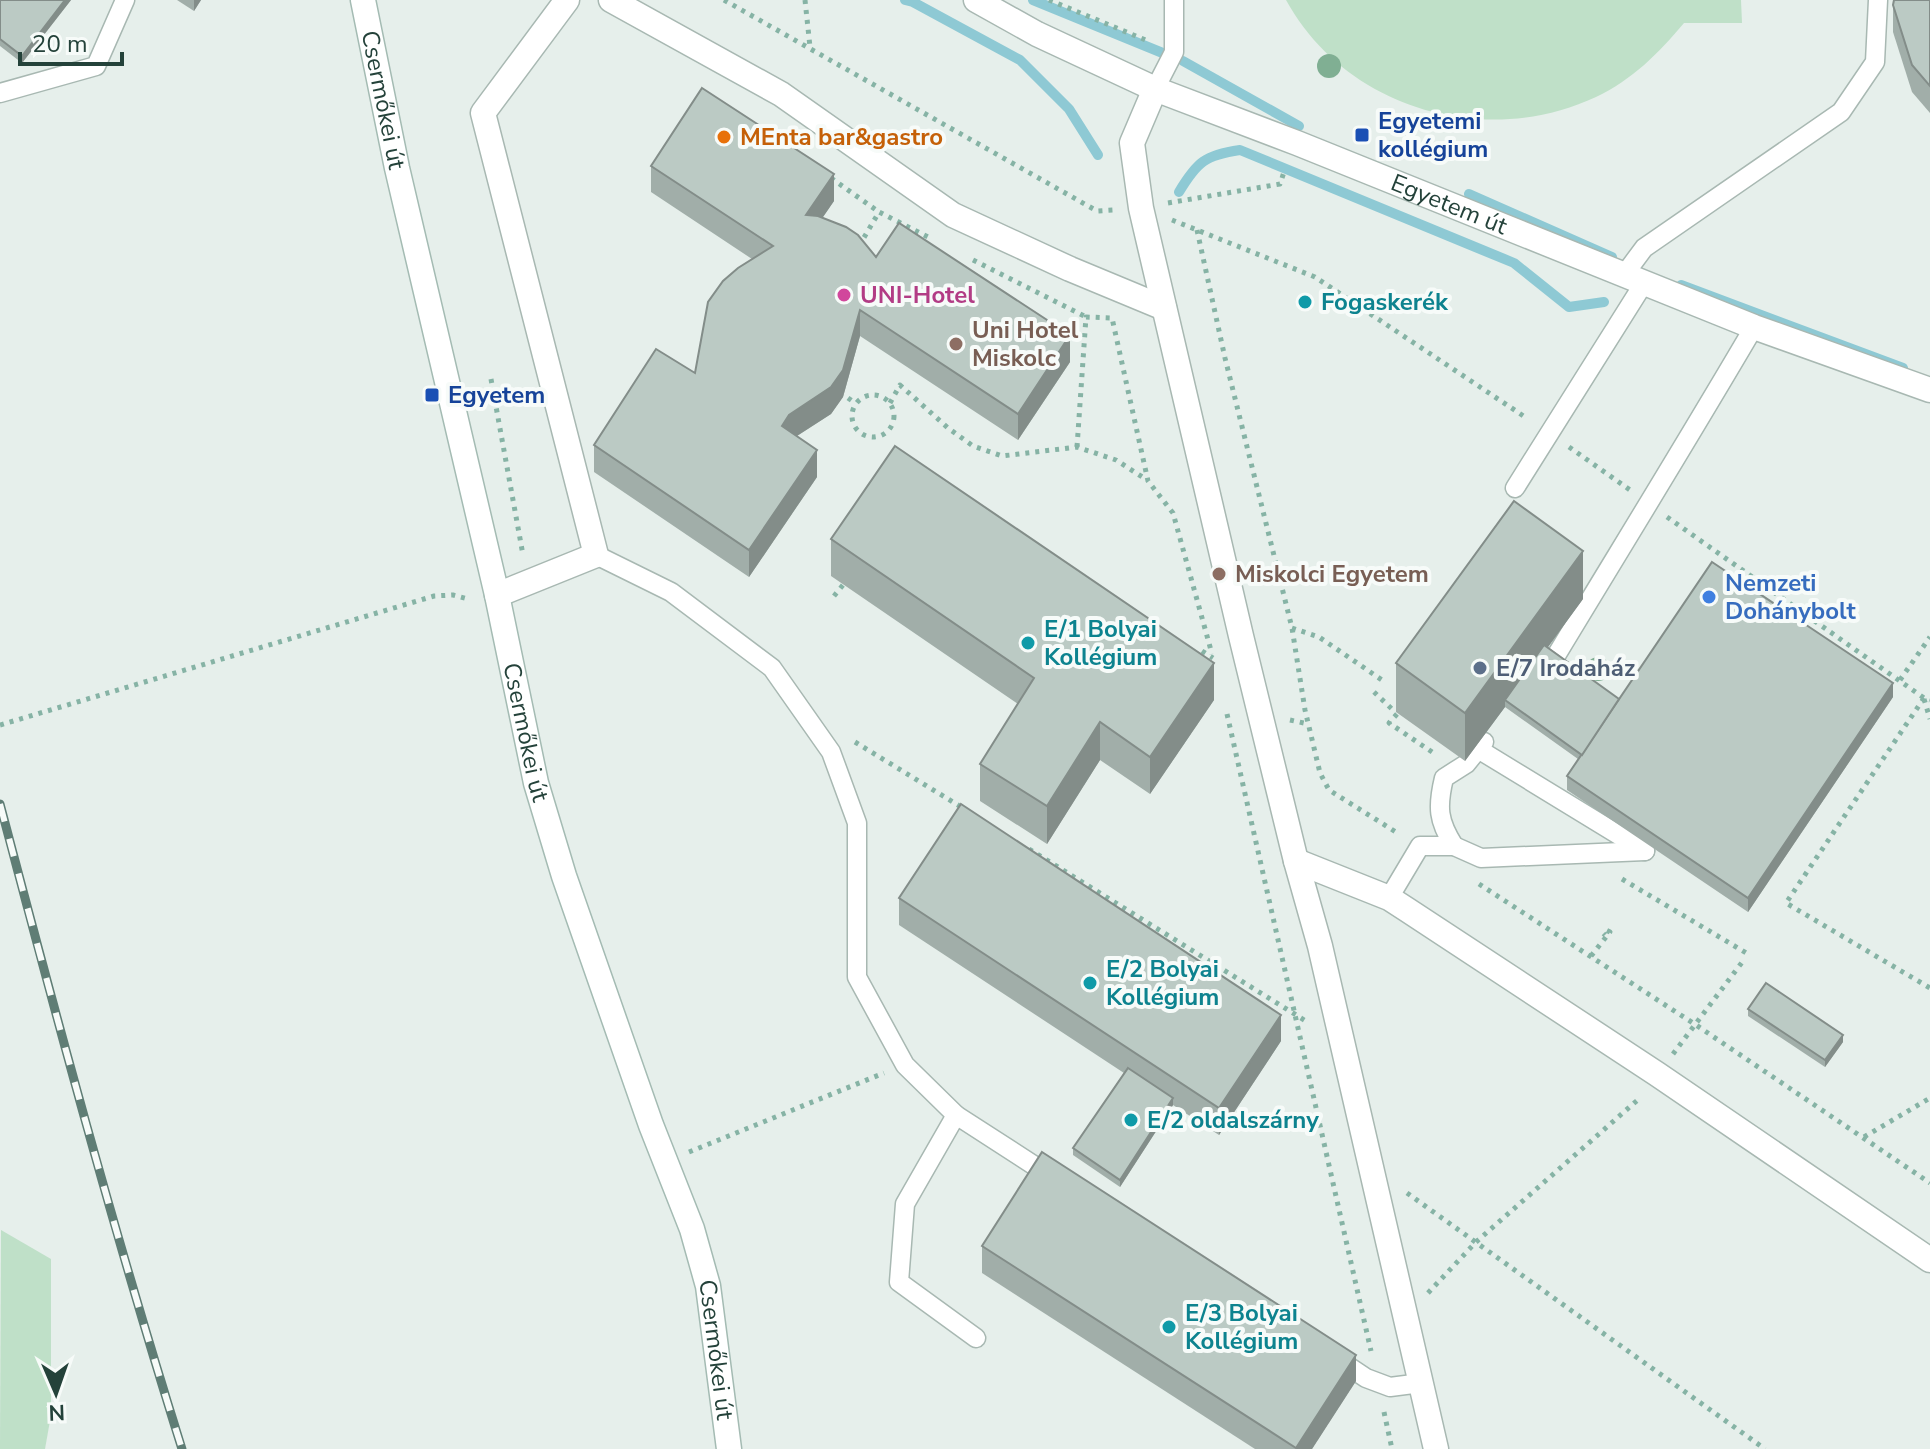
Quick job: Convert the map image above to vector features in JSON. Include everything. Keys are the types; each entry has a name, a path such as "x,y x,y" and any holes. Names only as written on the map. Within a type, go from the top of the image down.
{"street":[{"name":"Csermőkei út","path":"363,0 397,168 544,810 569,891 692,1229 708,1286 729,1449"},
{"path":"497,595 596,555 483,113 567,0"},
{"path":"611,0 781,94 953,215 1164,308"},
{"name":"Egyetem út","path":"976,0 1037,34 1155,89 1754,327 1930,390"},
{"path":"1155,89 1132,143 1141,208 1296,861 1320,946 1436,1449"},
{"path":"1296,861 1389,898 1657,1074 1930,1260"}],"lane":[{"path":"0,93 96,66 125,0"},
{"path":"1155,89 1174,52 1174,0"},
{"path":"1515,488 1551,434 1634,279 1644,248 1841,112 1875,62 1878,0"},
{"path":"1554,659 1754,327"},
{"path":"596,555 671,592 772,668 831,752 857,823 857,977 905,1065 956,1115 1075,1192"},
{"path":"1389,898 1420,846 1454,846 1481,858 1645,851 1481,745 1466,764 1444,778 1439,799 1441,825 1454,846"},
{"path":"956,1115 905,1204 899,1282 976,1338"},
{"path":"1326,1352 1366,1378 1390,1387 1421,1383"}],"path":[{"path":"724,0 1097,211"},
{"path":"805,0 810,48"},
{"path":"1049,0 1174,52"},
{"path":"828,176 879,212 934,240"},
{"path":"1141,208 1280,184 1281,181"},
{"path":"853,258 879,212"},
{"path":"1420,846 1329,790 1320,773 1305,710 1292,628 1225,358 1197,230 1315,277 1551,434 1927,699 1930,719"},
{"path":"962,254 1086,317 1112,318 1148,481"},
{"path":"1077,447 1086,317"},
{"path":"491,379 523,557"},
{"path":"890,403 900,385 973,446 1002,456 1077,447 1116,460 1148,481 1173,513 1216,670"},
{"path":"870,395 878,395 890,403 894,416 885,434 872,438 854,428 851,414 855,403 870,395"},
{"path":"848,398 855,403"},
{"path":"834,596 843,585"},
{"path":"0,725 434,596 453,595 472,600"},
{"path":"1292,628 1319,637 1382,680"},
{"path":"1900,680 1930,637"},
{"path":"1202,651 1213,658"},
{"path":"1374,692 1396,713 1389,723 1457,769"},
{"path":"1927,699 1786,903 1930,988"},
{"path":"1225,708 1392,1449"},
{"path":"853,740 973,815"},
{"path":"1026,848 1317,1028"},
{"path":"1619,877 1748,954"},
{"path":"1472,880 1696,1025 1930,1183"},
{"path":"1591,956 1605,935"},
{"path":"1696,1025 1743,961"},
{"path":"666,1161 905,1065"},
{"path":"1405,1317 1476,1242 1637,1102 1657,1074"},
{"path":"1864,1137 1930,1098"},
{"path":"1371,1167 1765,1449"}],"green space":[{"path":"1286,0 1741,0 1742,23 1684,23 1633,74 1596,97 1553,112 1509,119 1465,118 1422,109 1381,92 1344,68 1312,38"},
{"path":"1,1230 51,1259 51,1415 45,1449 0,1449"}],"building":[{"path":"0,0 65,0 22,56 0,39"},
{"path":"1894,0 1930,0 1930,86 1912,65"},
{"name":"Uni Hotel Miskolc","path":"702,88 834,174 806,215 818,216 846,227 858,235 876,257 899,223 1070,335 1018,414 860,310 843,370 831,387 789,415 782,426 817,450 749,550 594,445 656,349 695,373 708,302 723,281 738,268 773,246 651,166"},
{"name":"E/1 Bolyai Kollégium","path":"895,446 1214,663 1150,757 1100,722 1047,806 980,764 1034,678 831,539"},
{"path":"1514,501 1583,551 1465,713 1396,663"},
{"path":"1712,562 1893,683 1748,898 1567,776"},
{"path":"1544,645 1619,699 1582,755 1505,700"},
{"name":"E/2 Bolyai Kollégium","path":"961,804 1281,1015 1219,1108 899,898"},
{"path":"1766,983 1843,1035 1825,1060 1748,1009"},
{"name":"E/2 oldalszárny","path":"1128,1068 1173,1098 1120,1180 1073,1148"},
{"name":"E/3 Bolyai Kollégium","path":"1042,1152 1356,1355 1296,1448 982,1246"}],"waterway":[{"path":"905,0 1020,60 1069,109 1098,155"},
{"path":"1033,0 1170,56"},
{"path":"1183,61 1299,126"},
{"path":"1179,192 1191,173 1203,162 1218,154 1240,150 1514,263 1569,307 1604,302"},
{"path":"1469,194 1612,257"},
{"path":"1681,285 1903,368"}],"railway":[{"path":"0,804 110,1208 182,1449"}],"place":[{"name":"Egyetemi kollégium","path":"1362,135"},
{"name":"MEnta bar&gastro","path":"724,137"},
{"name":"UNI-Hotel","path":"844,295"},
{"name":"Fogaskerék","path":"1305,302"},
{"name":"Uni Hotel Miskolc","path":"956,344"},
{"name":"Egyetem","path":"432,395"},
{"name":"Miskolci Egyetem","path":"1219,574"},
{"name":"Nemzeti Dohánybolt","path":"1709,597"},
{"name":"E/1 Bolyai Kollégium","path":"1028,643"},
{"name":"E/7 Irodaház","path":"1480,668"},
{"name":"E/2 Bolyai Kollégium","path":"1090,983"},
{"name":"E/2 oldalszárny","path":"1131,1120"},
{"name":"E/3 Bolyai Kollégium","path":"1169,1327"}]}
